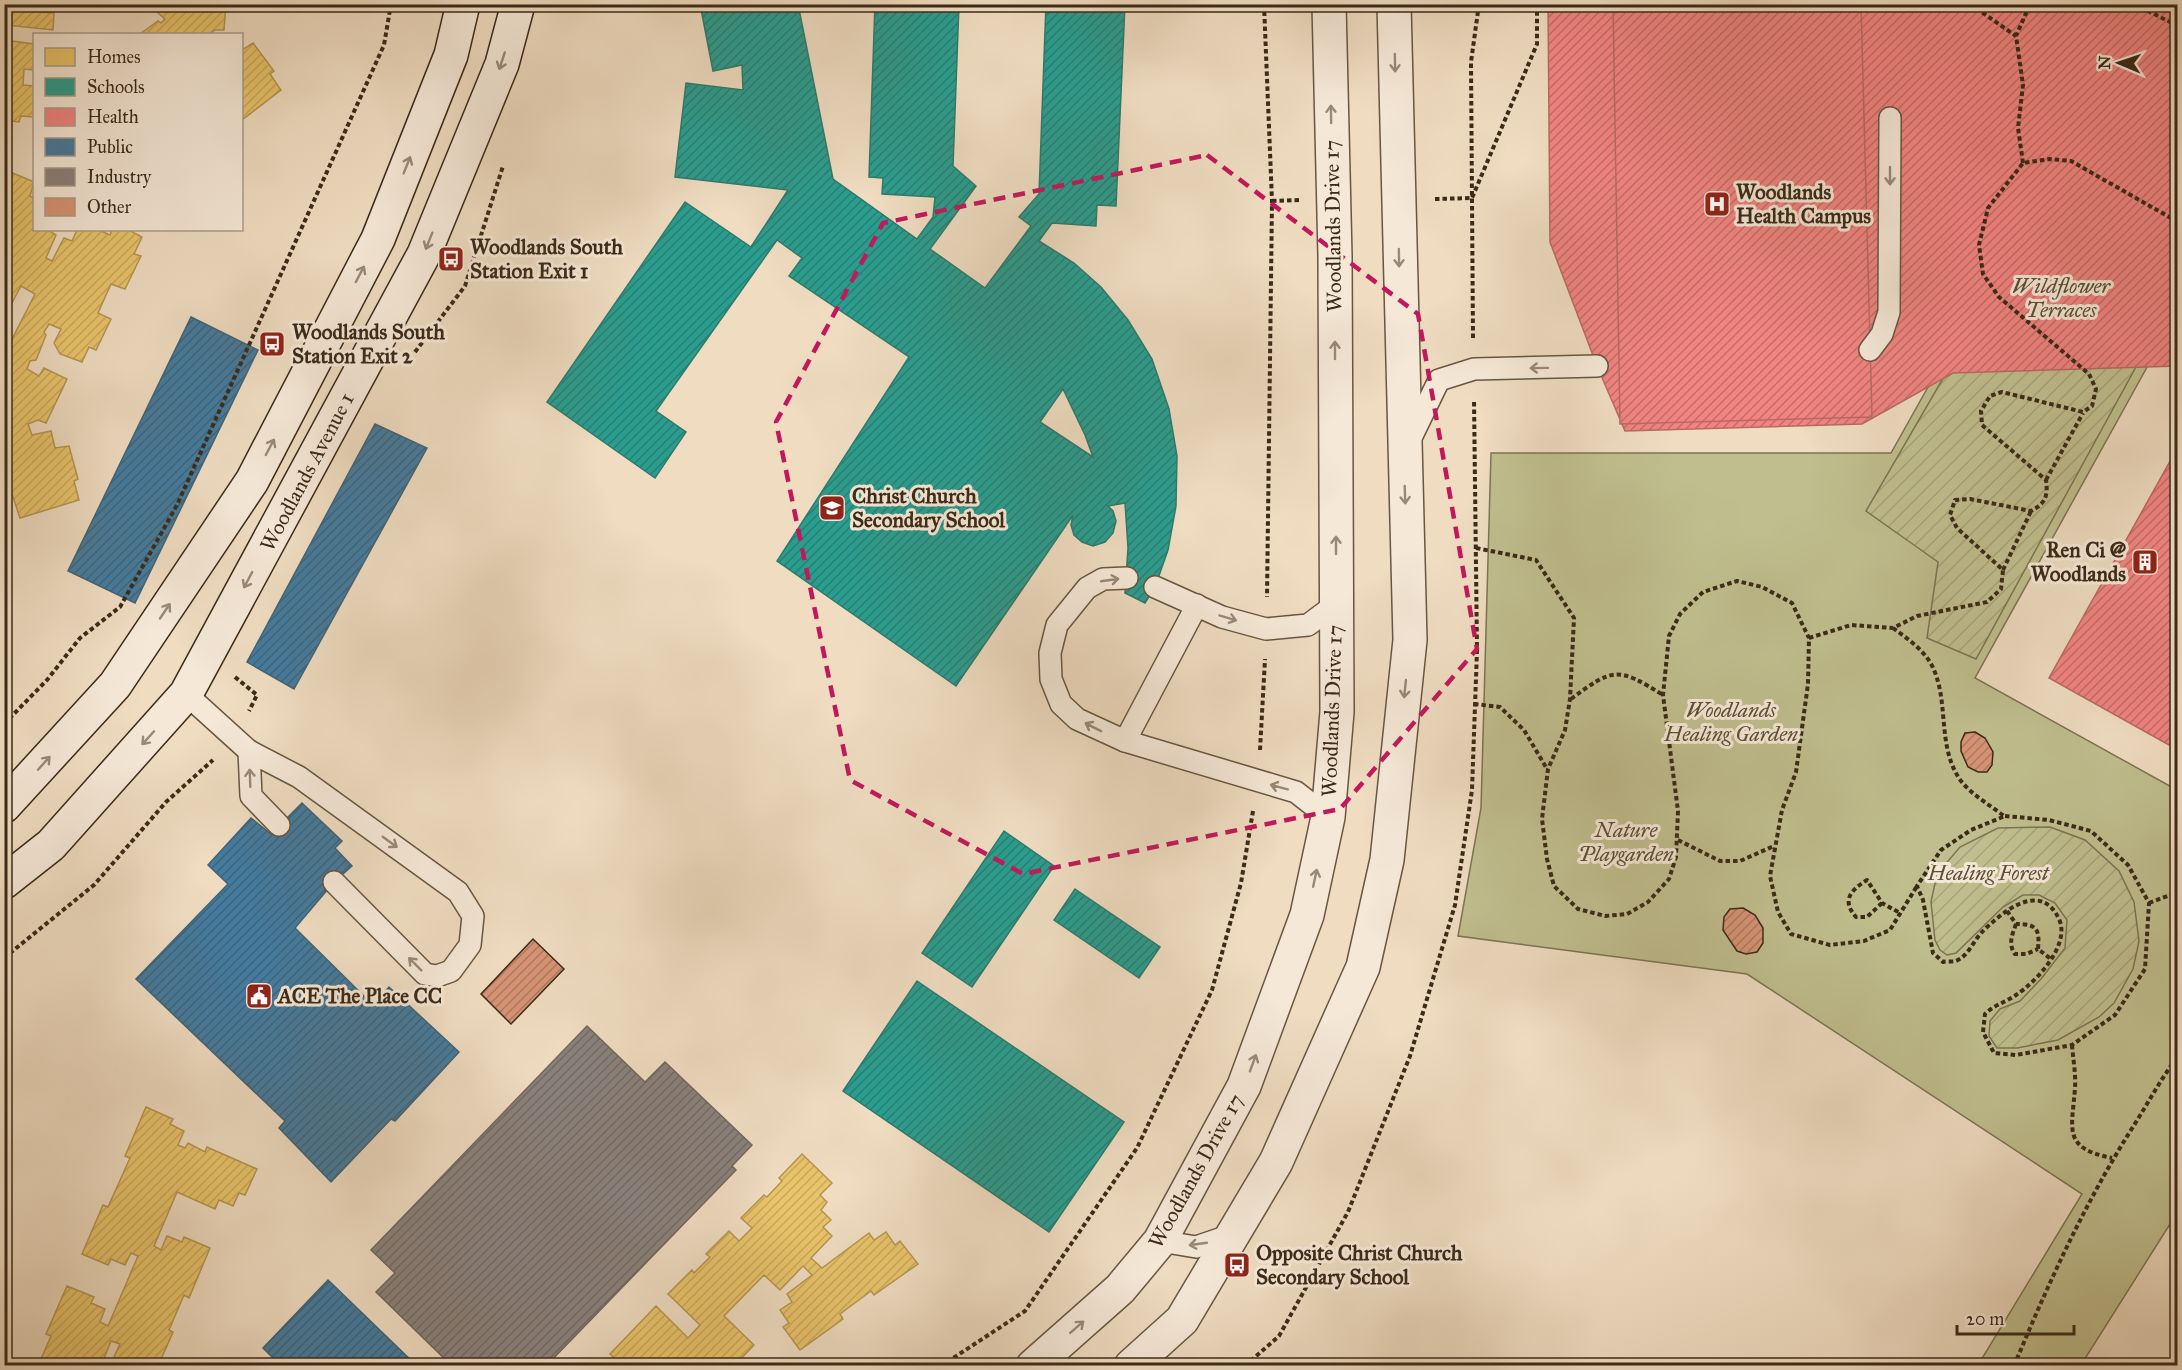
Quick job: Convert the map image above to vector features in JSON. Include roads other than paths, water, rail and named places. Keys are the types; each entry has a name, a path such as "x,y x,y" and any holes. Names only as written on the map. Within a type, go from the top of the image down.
{"street":[{"path":"4,806 115,685 252,481 378,239 451,55 463,4"},
{"name":"Woodlands Avenue 1","path":"4,882 51,845 186,694 424,254 502,64 518,4"},
{"name":"Woodlands Drive 17","path":"1033,1365 1120,1289 1160,1241 1244,1086 1307,915 1328,817 1337,712 1335,256 1329,4"},
{"path":"1131,1365 1182,1320 1276,1162 1363,967 1384,871 1410,640 1394,4"}],"lane":[{"path":"1870,350 1882,334 1889,312 1890,118"},
{"path":"1404,453 1439,380 1474,369 1597,366"},
{"path":"1127,578 1103,579 1087,588 1057,625 1050,653 1051,679 1061,704 1077,719 1125,741 1296,792 1328,817"},
{"path":"1155,587 1222,617 1266,629 1308,625 1336,604"},
{"path":"1125,741 1197,606"},
{"path":"186,694 249,751 299,777 458,892 473,916 470,945 451,971 437,976 425,974 334,882"},
{"path":"249,751 251,796 279,825"},
{"path":"1160,1241 1196,1247 1234,1234"}],"place":[{"name":"Woodlands Health Campus","path":"1717,204"},
{"name":"Woodlands South Station Exit 1","path":"451,259"},
{"name":"Woodlands South Station Exit 2","path":"272,344"},
{"name":"Christ Church Secondary School","path":"832,508"},
{"name":"Ren Ci @ Woodlands","path":"2145,562"},
{"name":"ACE The Place CC","path":"259,996"},
{"name":"Opposite Christ Church Secondary School","path":"1237,1265"}],"park label":[{"name":"Wildflower Terraces","path":"2061,298"},
{"name":"Woodlands Healing Garden","path":"1731,722"},
{"name":"Nature Playgarden","path":"1626,842"},
{"name":"Healing Forest","path":"1988,873"}]}
